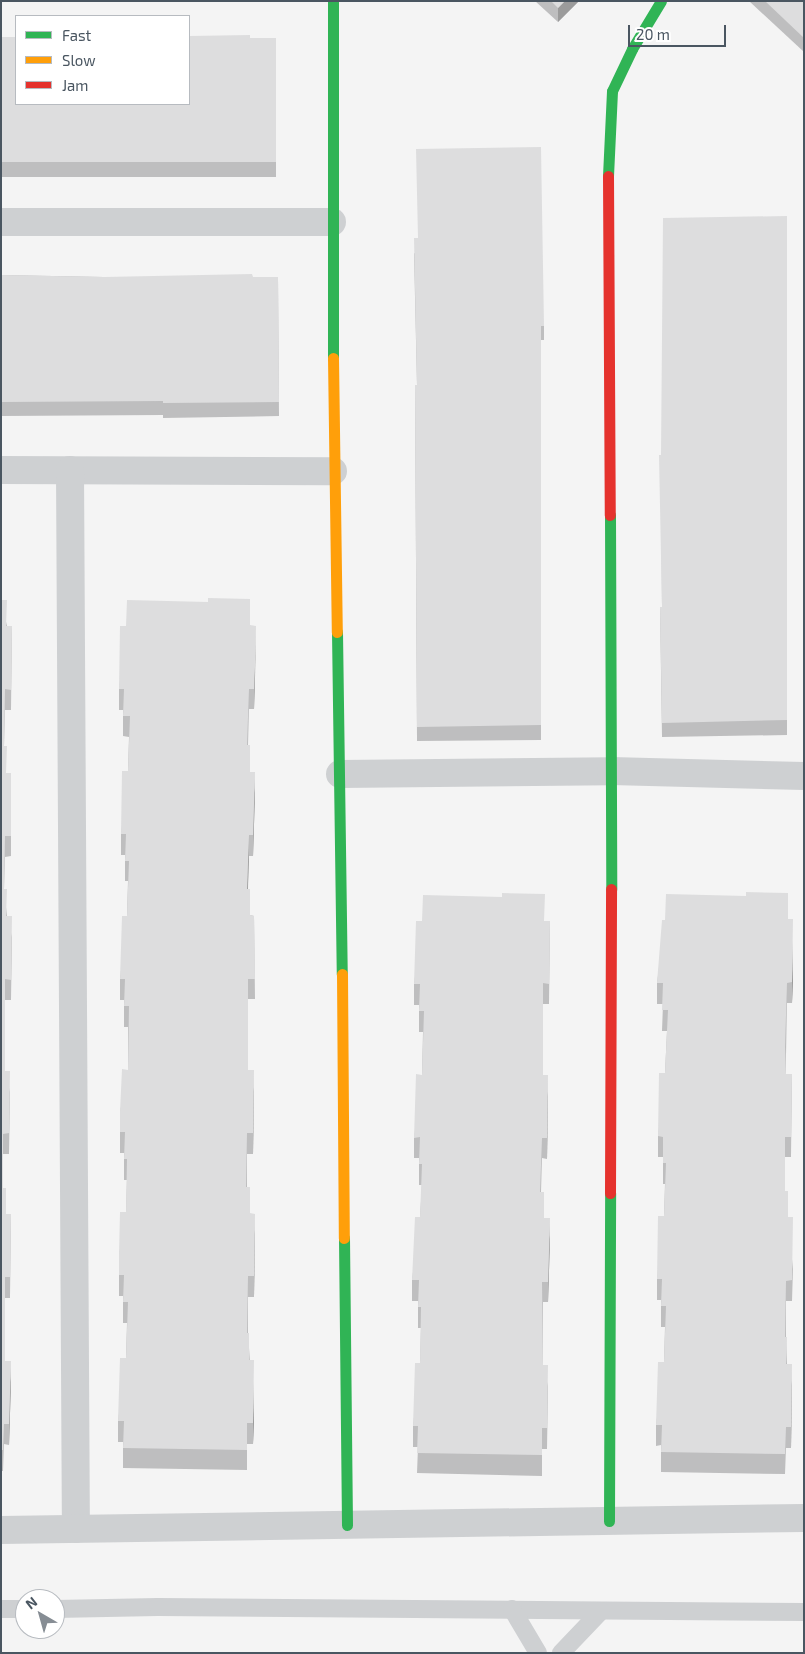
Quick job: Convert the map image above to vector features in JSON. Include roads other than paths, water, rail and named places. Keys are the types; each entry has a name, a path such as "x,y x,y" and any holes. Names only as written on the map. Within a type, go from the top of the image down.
{"street":[{"path":"333,1 333,471 340,774 347,1525"},
{"path":"609,1521 611,771 608,143 612,91 632,49 661,1"},
{"path":"1,222 332,222"},
{"path":"1,470 333,471"},
{"path":"70,470 76,1529"},
{"path":"340,774 611,771 804,776"},
{"path":"1,1530 804,1518"}],"lane":[{"path":"65,1608 804,1612"},
{"path":"1,1609 15,1609"},
{"path":"512,1609 538,1653"},
{"path":"561,1653 601,1611"}]}
